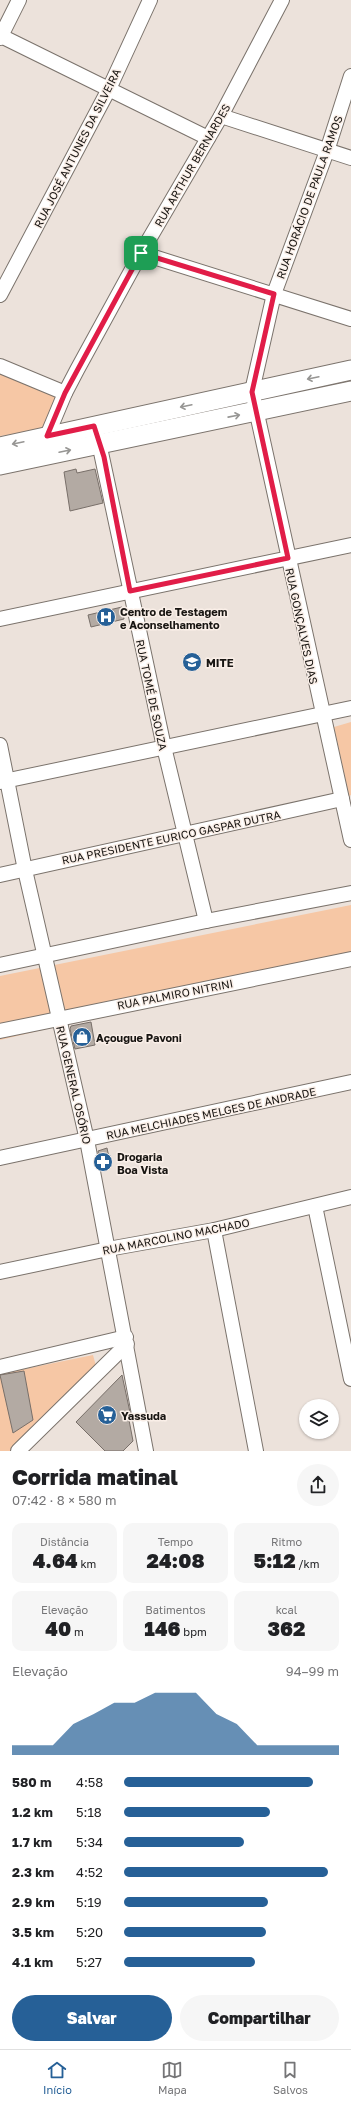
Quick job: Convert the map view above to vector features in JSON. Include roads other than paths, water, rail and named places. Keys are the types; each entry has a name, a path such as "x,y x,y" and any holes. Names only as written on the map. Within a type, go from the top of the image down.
{"main road":[{"path":"0,465 97,435 252,392 351,370"},
{"path":"0,447 47,436 97,435 256,412 351,391"}],"street":[{"path":"19,0 0,37 208,138"},
{"name":"RUA JOSÉ ANTUNES DA SILVEIRA","path":"0,295 109,89 150,0"},
{"name":"RUA ARTHUR BERNARDES","path":"47,436 65,393 141,253 221,116 282,0"},
{"name":"RUA HORÁCIO DE PAULA RAMOS","path":"256,412 252,392 274,294 351,76"},
{"path":"221,116 351,158"},
{"path":"141,253 351,319"},
{"path":"0,366 65,393"},
{"name":"RUA GONÇALVES DIAS","path":"256,412 321,712 351,840"},
{"name":"RUA TOMÉ DE SOUZA","path":"97,435 104,457 130,591 164,747 184,835 206,921"},
{"path":"0,619 351,545"},
{"path":"4,781 321,712 351,708"},
{"name":"RUA GENERAL OSÓRIO","path":"0,745 4,781 46,956 58,1018 87,1140 146,1451"},
{"name":"RUA PRESIDENTE EURICO GASPAR DUTRA","path":"0,875 342,799"},
{"path":"0,965 206,921 351,893"},
{"name":"RUA PALMIRO NITRINI","path":"0,1031 58,1018 351,960"},
{"name":"RUA MELCHIADES MELGES DE ANDRADE","path":"0,1158 351,1082"},
{"name":"RUA MARCOLINO MACHADO","path":"0,1272 108,1249 214,1230 351,1197"},
{"path":"315,1206 351,1379"},
{"path":"214,1230 256,1451"},
{"path":"0,1367 91,1346 126,1340"},
{"path":"18,1451 103,1368 126,1340"},
{"path":"91,1346 97,1353 103,1368"}],"place":[{"name":"Centro de Testagem e Aconselhamento","path":"106,617"},
{"name":"MITE","path":"192,662"},
{"name":"Açougue Pavoni","path":"82,1037"},
{"name":"Drogaria Boa Vista","path":"103,1162"},
{"name":"Yassuda","path":"107,1415"}]}
